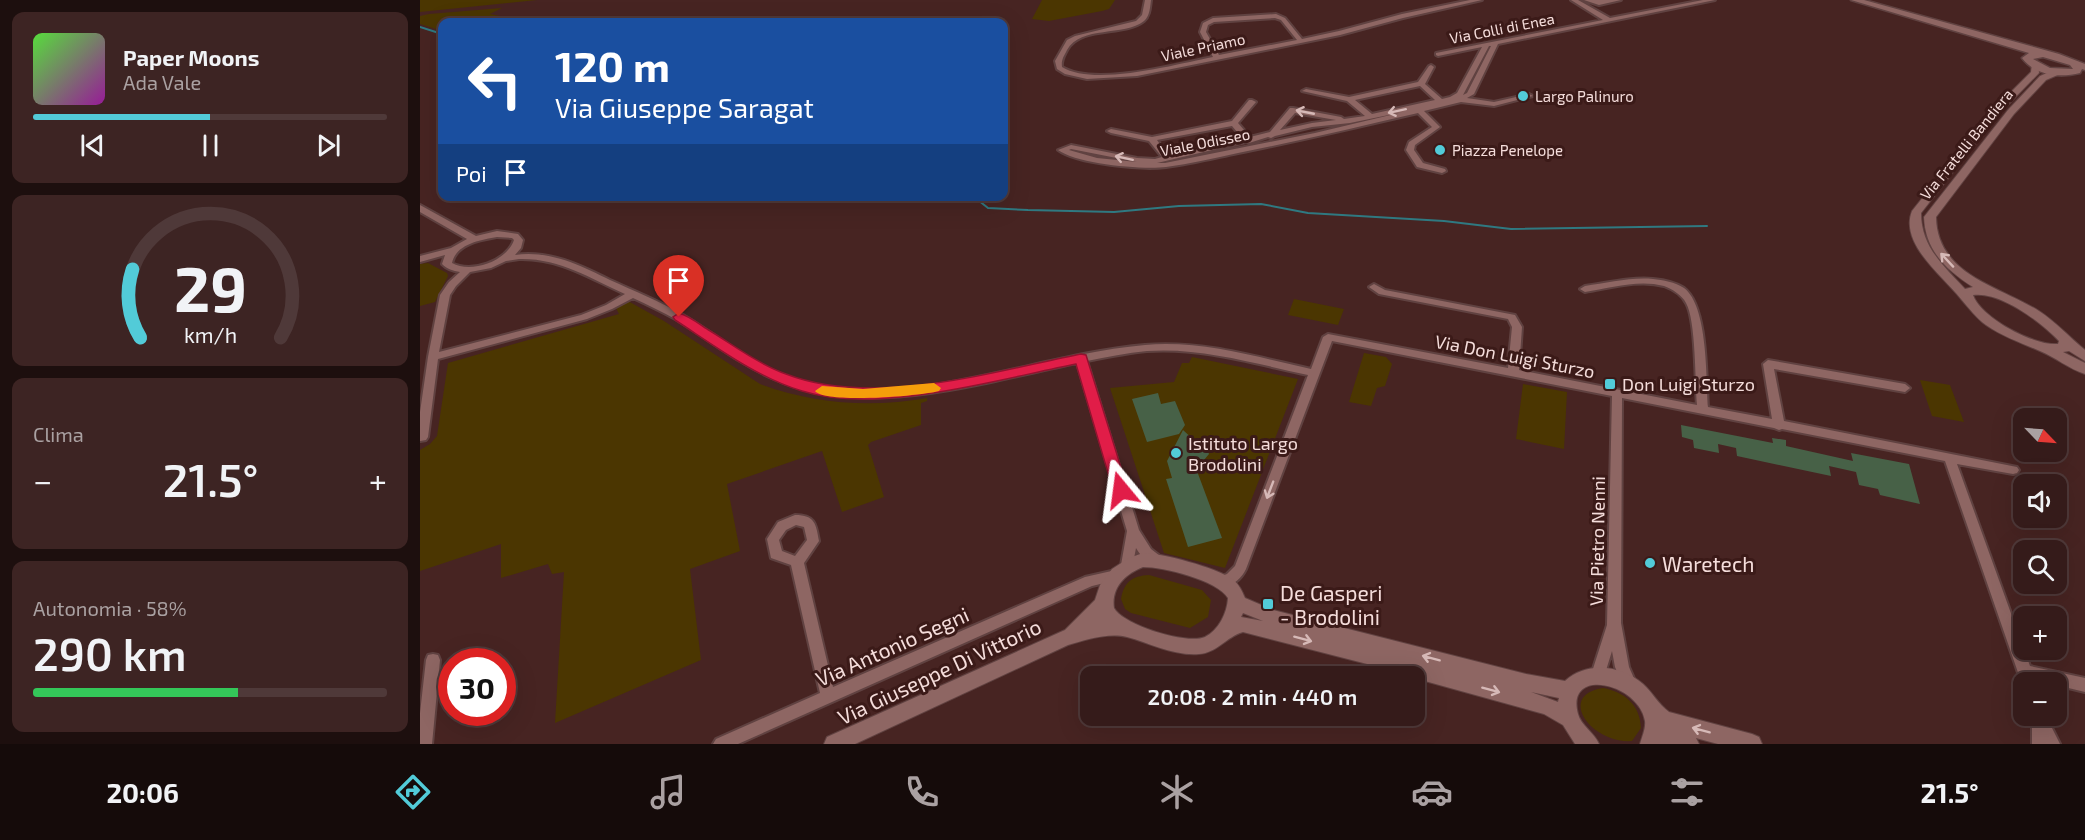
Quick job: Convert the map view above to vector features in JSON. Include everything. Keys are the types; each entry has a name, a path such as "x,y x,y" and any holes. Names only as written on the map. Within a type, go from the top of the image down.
{"main road":[{"path":"1855,0 1922,18 1994,42 2056,56 2081,67"},
{"path":"1994,42 2031,62 2057,72 2081,67"},
{"path":"2031,62 2042,54"}],"street":[{"name":"Viale Priamo","path":"1148,0 1144,17 1137,23 1098,30 1069,41 1058,61 1060,69 1069,74 1087,77 1124,76 1301,41 1478,0"},
{"path":"1574,0 1608,20"},
{"path":"1587,0 1599,3 1618,0"},
{"name":"Via Colli di Enea","path":"1438,54 1712,0"},
{"path":"1217,57 1203,34 1204,25 1213,21 1276,16 1283,19 1301,41"},
{"name":"Viale Odisseo","path":"1486,45 1471,82 1470,94 1462,99 1419,110 1304,137 1232,148 1167,159 1141,161 1071,147 1062,149 1092,158 1148,166 1174,164 1232,148 1250,141 1296,129 1350,121 1441,102 1459,96 1471,82 1495,43"},
{"name":"Via Fratelli Bandiera","path":"2031,62 2035,73 1999,108 1916,213 1917,231 1926,251 1976,310 2023,340 2085,369"},
{"path":"1306,91 1348,99 1421,84 1431,67"},
{"name":"Via Fratelli Bandiera","path":"2057,72 2043,78 2011,111 1930,217 1929,228 1932,239 1944,259 1958,271 1994,294 2043,320 2085,357"},
{"path":"1421,84 1441,102"},
{"path":"1462,99 1492,104 1529,96"},
{"path":"1348,99 1370,116"},
{"path":"1111,131 1152,140 1234,123 1252,102"},
{"path":"1271,136 1293,110 1350,121"},
{"path":"1419,110 1436,127 1411,146 1410,150 1420,165 1442,171"},
{"path":"1234,123 1250,141"},
{"path":"1322,124 1328,127 1329,132"},
{"path":"1296,129 1296,134 1304,137"},
{"path":"1152,140 1167,159"},
{"path":"420,208 474,239"},
{"path":"421,259 455,249 474,239 507,234 519,240 519,245 532,254 563,262 674,314 771,374 795,384 826,392 883,393 931,388 1134,348 1165,347 1209,351 1314,373 1240,568 1232,578 1224,581"},
{"path":"504,259 519,245"},
{"path":"447,259 455,249"},
{"path":"447,259 451,267 467,270 504,259 532,254"},
{"path":"421,259 447,259"},
{"path":"422,437 433,357 446,293 467,270"},
{"path":"1585,289 1652,281 1673,286 1687,295 1695,314 1703,411"},
{"path":"1374,287 1382,292 1512,317 1517,327 1513,374"},
{"name":"Via Fratelli Bandiera","path":"1965,296 1966,292 1971,290 1994,294"},
{"path":"433,357 575,320 609,307 632,294"},
{"name":"Via Don Luigi Sturzo","path":"1314,373 1328,338 2013,470"},
{"path":"2044,349 2061,350 2066,347 2065,341"},
{"path":"1081,358 1133,531 1146,553 1155,560"},
{"path":"1779,426 1768,364 1905,388"},
{"name":"Via Pietro Nenni","path":"1617,394 1614,623 1624,674 1631,686"},
{"path":"1950,459 2024,672"},
{"path":"1106,598 1121,570 1133,531"},
{"path":"1079,587 1097,588 1106,598 1109,616 1124,628 1178,644 1200,646 1216,639 1226,629 1232,618 1237,603 1233,590 1224,581 1155,560 1143,560 1121,570"},
{"path":"797,562 828,697"},
{"name":"Via Antonio Segni","path":"721,744 1101,576 1121,570"},
{"name":"Via Giuseppe Di Vittorio","path":"1064,638 1086,622 1106,598"},
{"path":"1237,603 1272,617 1526,683 1570,691"},
{"path":"1598,675 1614,623"},
{"path":"1226,629 1243,624 1268,630 1548,706 1569,718"},
{"name":"Via Giuseppe Di Vittorio","path":"834,744 1064,638 1091,630 1124,628"},
{"path":"424,744 433,660"},
{"path":"1589,744 1576,731 1569,718 1567,704 1570,691 1578,681 1598,675 1615,678 1631,686 1644,697 1652,711 1655,729 1650,744"},
{"path":"2067,683 2085,685"},
{"path":"1652,711 1666,721 1752,744"},
{"path":"2039,726 2040,744"},
{"path":"2043,726 2052,744"},
{"path":"1650,744 1659,739 1689,744"}],"shaded area":[{"path":"420,0 537,0 420,12"},
{"path":"1042,0 1115,0 1109,9 1102,11 1049,21 1032,19"},
{"path":"502,8 490,14 500,16 497,18 438,18 438,30 420,24 420,16"},
{"path":"428,263 447,273 448,276 435,302 420,306 420,264"},
{"path":"1294,299 1344,309 1338,325 1288,315"},
{"path":"626,300 664,321 760,384 780,391 843,402 885,403 927,398 927,401 921,403 921,425 868,445 884,497 842,512 822,451 727,484 740,551 690,569 701,660 555,723 564,572 552,574 548,564 501,578 501,544 420,571 420,450 437,436 448,363 619,314 615,306"},
{"path":"1364,353 1386,357 1392,364 1385,386 1377,388 1371,406 1349,402"},
{"path":"1192,357 1298,379 1225,568 1164,553 1110,388 1174,382 1182,363 1189,363"},
{"path":"1920,380 1950,385 1964,422 1932,416"},
{"path":"1523,384 1567,392 1564,449 1516,439"},
{"path":"1149,575 1202,590 1211,600 1208,617 1190,628 1131,613 1125,609 1121,599 1124,588 1133,579"},
{"path":"1603,688 1624,696 1638,713 1641,728 1632,741 1617,740 1604,735 1584,718 1581,709 1582,700 1589,692"}],"building":[{"path":"1158,393 1161,404 1175,401 1185,425 1179,434 1147,442 1132,399"},
{"path":"1681,425 1773,443 1772,438 1786,440 1786,446 1853,461 1851,453 1909,464 1920,504 1880,495 1878,489 1859,485 1856,472 1829,466 1831,476 1737,456 1736,448 1718,444 1719,453 1694,448 1693,440 1682,437"},
{"name":"Istituto Largo Brodolini","path":"1183,430 1195,441 1205,445 1209,454 1204,460 1194,463 1222,538 1188,547 1166,479 1172,478 1167,461"}],"waterway":[{"path":"420,27 438,33"},
{"path":"979,201 988,208 1114,212 1179,206 1261,204 1308,213 1444,221 1511,229 1707,226"}],"slow traffic":[{"path":"822,391 863,394 934,388"}],"place":[{"name":"Largo Palinuro","path":"1523,96"},
{"name":"Piazza Penelope","path":"1440,150"},
{"name":"Don Luigi Sturzo","path":"1610,384"},
{"name":"Istituto Largo Brodolini","path":"1176,453"},
{"name":"Waretech","path":"1650,563"},
{"name":"De Gasperi - Brodolini","path":"1268,604"}],"route":[{"path":"679,317 771,374 815,390 835,393 883,393 931,388 1081,358 1121,490"}]}
